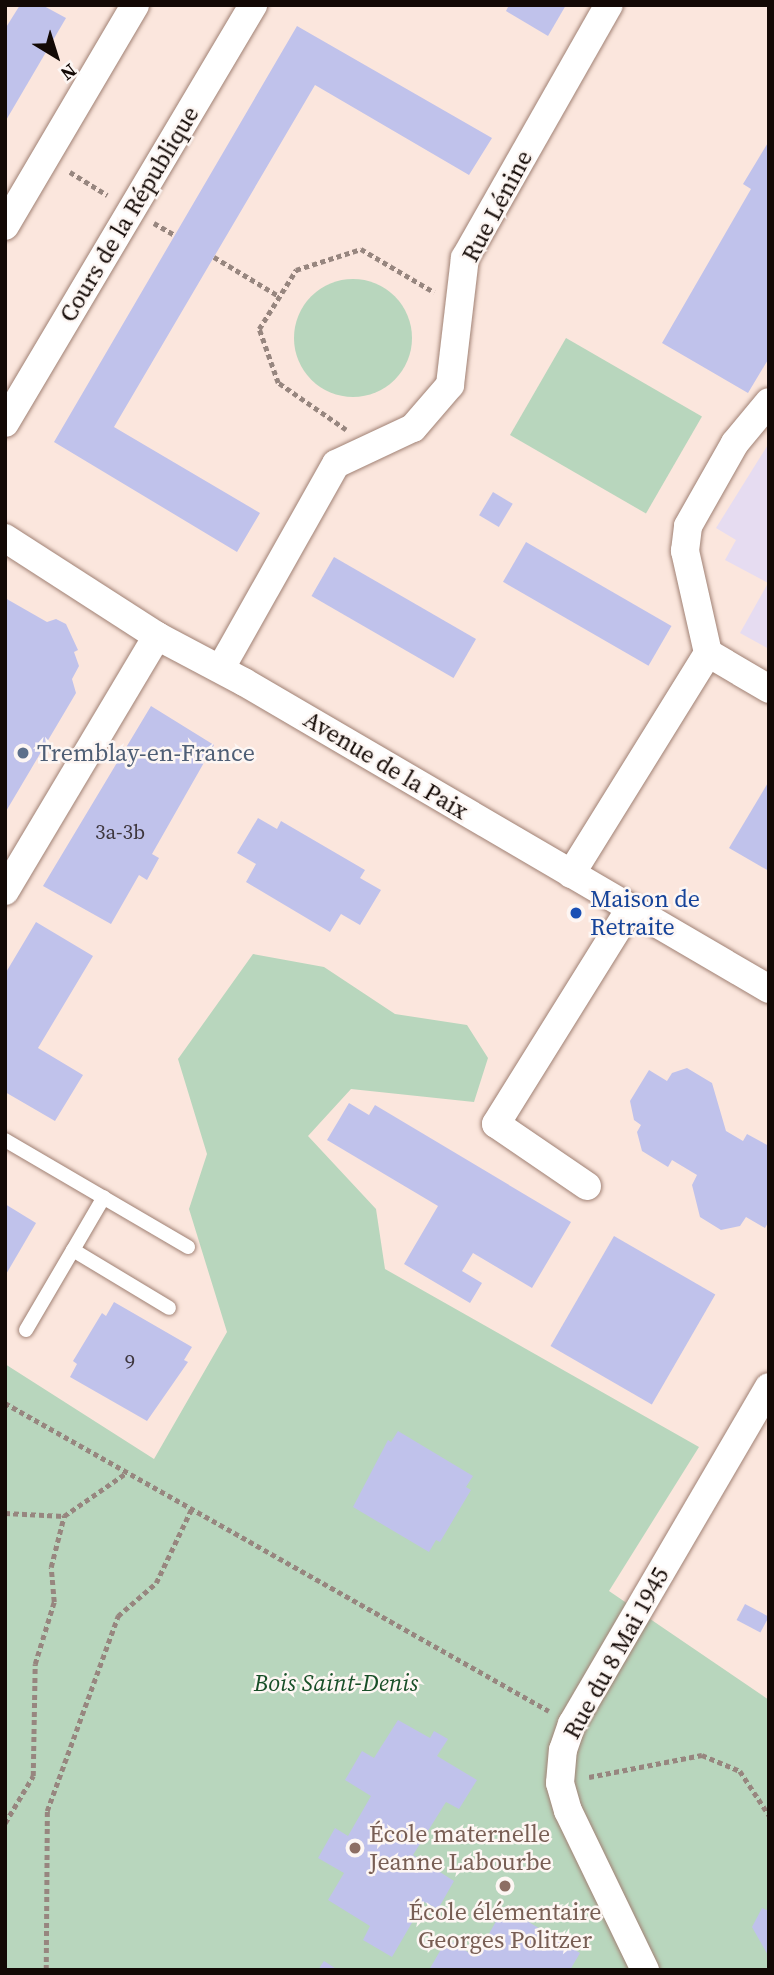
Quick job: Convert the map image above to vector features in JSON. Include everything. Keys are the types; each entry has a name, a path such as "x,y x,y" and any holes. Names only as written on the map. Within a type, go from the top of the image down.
{"street":[{"path":"5,226 135,5"},
{"name":"Cours de la République","path":"5,423 253,5"},
{"name":"Rue Lénine","path":"221,668 336,464 413,428 450,385 466,258 609,5"},
{"path":"571,874 708,653 685,551 688,526 735,443 769,402"},
{"name":"Avenue de la Paix","path":"5,538 157,636 221,668 629,910 769,989"},
{"path":"5,891 157,636"},
{"path":"708,653 769,689"},
{"path":"587,1186 496,1124 629,910"},
{"name":"Rue du 8 Mai 1945","path":"645,1970 568,1811 560,1783 563,1751 572,1724 769,1387"}],"lane":[{"path":"5,1140 188,1247"},
{"path":"26,1330 104,1198"},
{"path":"73,1250 169,1308"}],"path":[{"path":"45,157 130,209"},
{"path":"373,449 278,383 259,329 296,270 361,249 459,306"},
{"path":"214,257 279,296"},
{"path":"5,1402 572,1724"},
{"path":"5,1513 64,1516 126,1473"},
{"path":"46,1970 47,1811 118,1616 156,1583 191,1510"},
{"path":"5,1824 33,1776 35,1664 54,1601 51,1567 64,1516"},
{"path":"560,1783 702,1755 740,1771 769,1815"}],"shaded area":[{"path":"769,443 769,649 740,633 768,583 725,560 736,540 716,528"}],"green space":[{"path":"353,279 376,283 395,296 408,315 412,338 408,361 395,380 376,393 353,397 330,393 311,380 298,361 294,338 298,315 311,296 330,283"},
{"path":"566,338 702,416 646,513 510,435"},
{"name":"Bois Saint-Denis","path":"253,954 324,967 395,1014 467,1025 488,1058 474,1102 351,1089 308,1136 376,1209 385,1269 699,1447 609,1591 769,1700 769,1970 5,1970 5,1364 154,1459 227,1332 189,1209 207,1154 178,1059"}],"building":[{"path":"20,5 42,5 66,18 5,122 5,29"},
{"path":"509,5 566,5 548,36 506,11"},
{"path":"297,26 492,138 469,175 315,85 114,427 260,513 237,552 54,442"},
{"path":"769,141 769,358 748,393 662,343 751,189 743,184"},
{"path":"493,492 513,504 499,527 479,515"},
{"path":"526,542 671,626 648,666 503,582"},
{"path":"334,557 476,639 454,678 312,596"},
{"name":"Tremblay-en-France","path":"5,598 47,622 56,619 66,624 78,650 74,652 79,666 72,679 76,693 5,813"},
{"path":"151,706 214,745 152,854 159,858 147,880 139,875 111,924 43,886"},
{"path":"769,781 769,871 729,848"},
{"path":"258,818 277,829 281,821 365,870 360,878 381,890 360,925 341,914 330,932 246,882 256,864 237,853"},
{"path":"36,922 93,956 38,1048 83,1075 55,1121 5,1092 5,974"},
{"path":"687,1068 712,1083 726,1131 743,1141 747,1134 769,1146 769,1221 765,1228 746,1217 740,1226 721,1230 700,1217 692,1185 697,1175 672,1160 668,1167 642,1151 637,1132 641,1125 634,1120 630,1101 649,1070 667,1081 672,1073"},
{"path":"349,1103 369,1115 375,1105 571,1222 532,1288 473,1253 462,1271 482,1283 470,1303 404,1264 438,1206 327,1140"},
{"path":"5,1204 36,1223 5,1276"},
{"path":"614,1236 715,1294 652,1404 550,1346"},
{"path":"114,1302 192,1347 184,1360 188,1362 147,1421 70,1377 77,1364 73,1361 102,1313 106,1316"},
{"path":"398,1431 473,1476 466,1487 471,1490 440,1542 436,1540 429,1552 353,1507 388,1440 391,1442"},
{"path":"745,1604 769,1617 760,1633 737,1620"},
{"path":"398,1720 430,1738 434,1731 448,1739 437,1756 477,1780 459,1809 446,1802 413,1855 454,1881 438,1909 424,1902 392,1957 363,1940 370,1926 328,1900 344,1873 318,1858 335,1828 348,1836 371,1796 345,1780 362,1751 374,1758"},
{"path":"504,1907 580,1953 570,1970 429,1970 447,1939 476,1957"},
{"path":"762,1908 769,1911 769,1957 752,1927"},
{"path":"324,1961 338,1970 318,1970"}],"place":[{"name":"Tremblay-en-France","path":"23,753"},
{"name":"Maison de Retraite","path":"576,913"},
{"name":"École maternelle Jeanne Labourbe","path":"355,1848"},
{"name":"École élémentaire Georges Politzer","path":"505,1886"}]}
